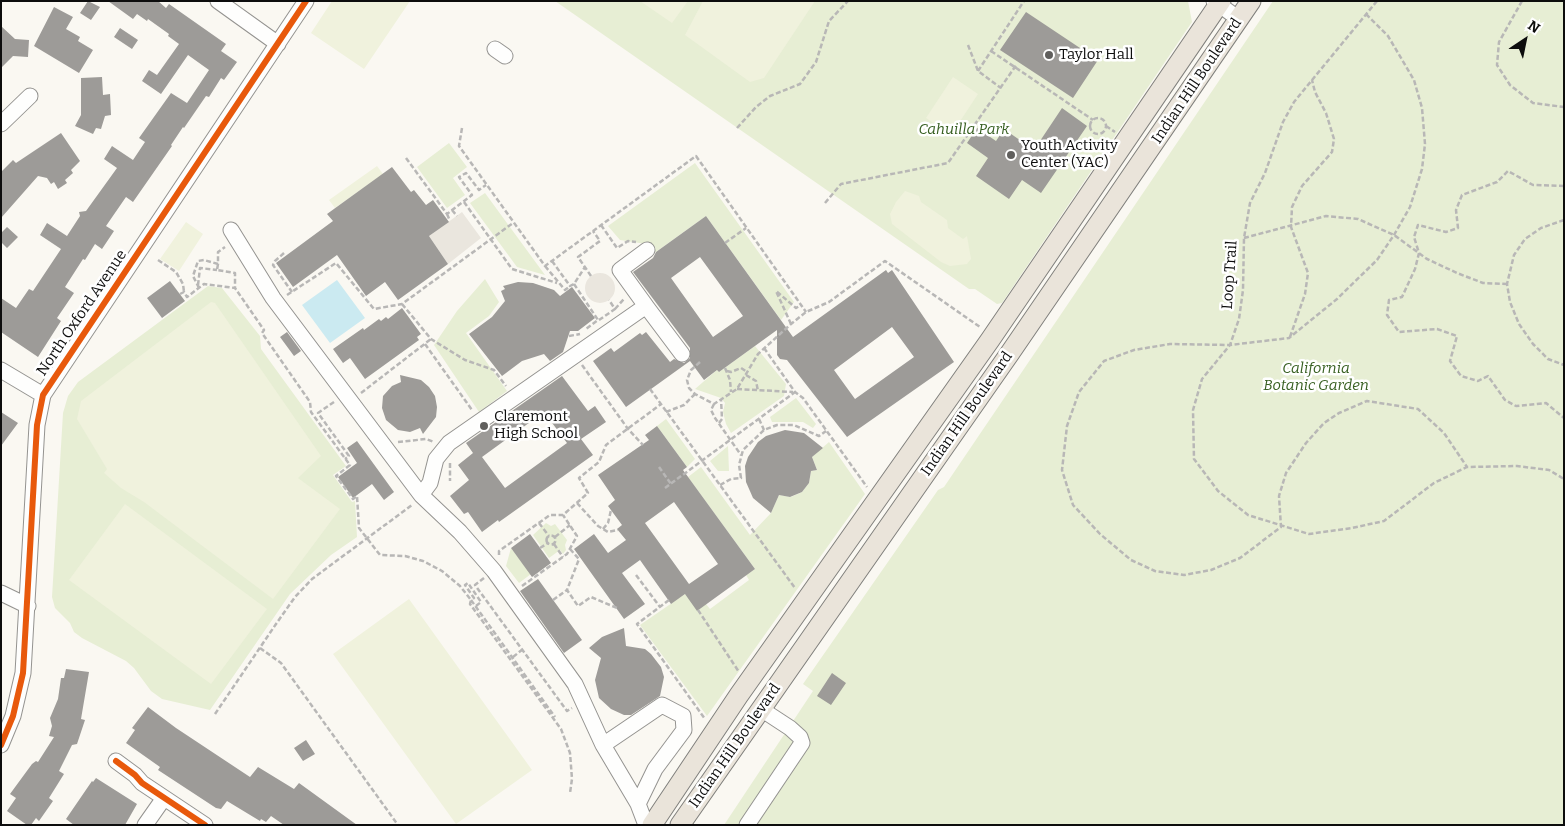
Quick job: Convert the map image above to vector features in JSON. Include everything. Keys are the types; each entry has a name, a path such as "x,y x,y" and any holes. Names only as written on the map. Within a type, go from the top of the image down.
{"main road":[{"name":"Indian Hill Boulevard","path":"680,825 1172,120 1251,1"},
{"name":"Indian Hill Boulevard","path":"652,825 739,695 990,340 1218,2"}],"street":[{"path":"218,1 278,44"},
{"name":"North Oxford Avenue","path":"1,745 13,716 23,673 37,424 43,395 306,1"},
{"path":"1218,2 1239,19"},
{"path":"1,124 30,96"},
{"path":"233,234 277,302 421,495 460,532 494,571 575,684 603,745 638,804 646,825"},
{"path":"647,250 620,270 682,354"},
{"path":"421,495 430,483 436,459 449,443 646,306"},
{"path":"1,370 43,395"},
{"path":"1,592 28,606"},
{"path":"603,745 662,705 683,716 684,730 655,769 638,804"},
{"path":"746,825 802,743 800,737 790,728 762,709"},
{"path":"116,760 135,775 142,784 205,825"},
{"path":"145,825 164,798"}],"path":[{"path":"737,128 756,106 770,96 800,84 816,62 829,21 848,1"},
{"path":"978,71 1024,1"},
{"path":"1522,1 1499,42 1497,65 1510,85 1533,102 1564,107"},
{"path":"1366,14 1388,36 1414,80 1422,108 1425,144 1422,169 1410,207 1377,260 1336,299 1290,338 1230,345 1170,344 1134,350 1104,361 1078,392 1067,426 1062,470 1073,505 1100,534 1131,560 1155,571 1184,575 1211,570 1240,558 1282,527 1280,496 1286,472 1306,443 1324,423 1339,413 1367,401 1418,409 1444,432 1467,467"},
{"path":"968,45 978,71 1001,88"},
{"path":"991,51 1093,120"},
{"path":"825,203 841,184 948,163 1017,64"},
{"path":"1290,338 1306,294 1308,273 1291,227 1292,207 1302,186 1332,152 1334,139 1326,113 1315,92 1312,80"},
{"path":"1098,118 1104,121 1104,131 1097,134 1092,131 1090,126 1093,120 1098,118"},
{"path":"462,128 458,146 557,282 565,290 574,284 585,268"},
{"path":"545,266 696,156 806,312"},
{"path":"406,158 450,221"},
{"path":"1564,186 1533,185 1508,171 1497,182 1462,195 1456,210 1458,228 1446,232 1418,225 1414,237 1419,253 1415,269 1402,297 1389,300 1387,315 1398,332 1437,329 1457,336 1450,360 1461,376 1478,381 1488,376 1510,404 1516,406 1546,402 1564,418"},
{"path":"446,214 472,195 459,178 466,173 479,190 486,185"},
{"path":"464,202 512,270 557,282"},
{"path":"452,210 457,216"},
{"path":"1244,238 1291,227 1326,216 1358,219 1394,234 1427,260 1483,283 1507,284"},
{"path":"1564,220 1541,228 1525,239 1514,255 1507,284 1510,302 1519,324 1533,344 1548,359 1564,365"},
{"path":"277,302 336,263 374,309 402,304 514,223"},
{"path":"601,225 618,248 628,241 637,242 647,250"},
{"path":"725,243 746,228"},
{"path":"591,276 578,257 600,241 593,231"},
{"path":"217,270 218,252 233,234"},
{"path":"479,240 483,245"},
{"path":"284,253 275,261 274,265 292,292"},
{"path":"158,260 176,272 183,284 187,297 204,284 234,288"},
{"path":"198,287 193,276 198,261 218,264"},
{"path":"552,261 570,286"},
{"path":"737,389 764,348 791,324 806,312 829,302 885,261 984,330"},
{"path":"450,262 453,267"},
{"path":"198,287 200,268 235,273 234,288 264,330 262,333 310,402 311,412 350,465 336,476 353,499 357,496 358,528 380,555 405,556 423,561 442,571 460,586 513,657 554,717 570,753 572,778 570,793"},
{"path":"574,284 598,320"},
{"path":"791,324 776,291 796,308 801,305"},
{"path":"180,294 184,292"},
{"path":"583,299 587,296"},
{"path":"569,336 579,335 616,309 609,300"},
{"path":"402,304 431,339 465,360 494,370 514,396"},
{"path":"357,395 431,339"},
{"path":"425,344 480,421"},
{"path":"764,348 795,392 803,398 870,491"},
{"path":"575,356 628,429 643,444"},
{"path":"700,362 691,370 687,380 689,388 695,394 714,404"},
{"path":"731,392 730,380 725,369 731,372 741,368 756,381 758,391"},
{"path":"742,455 711,410 714,404 737,389 795,392"},
{"path":"650,390 798,592"},
{"path":"666,488 795,392"},
{"path":"666,412 684,404 695,394"},
{"path":"340,398 318,413 349,456 345,459"},
{"path":"719,423 722,419 721,398"},
{"path":"578,703 567,711 475,585 498,568 499,551 550,515 563,515 588,493 578,478 599,462 606,445 661,404"},
{"path":"759,419 764,430"},
{"path":"720,485 731,479 741,478 739,465 742,455 752,438 764,430 777,425 794,425 819,436 826,431"},
{"path":"391,439 406,442 426,439 437,442 444,449 450,462 450,481"},
{"path":"659,467 671,484"},
{"path":"215,714 295,597 312,579 416,502 421,495"},
{"path":"577,503 592,521 603,530 608,532 618,530"},
{"path":"603,530 608,523 611,510"},
{"path":"518,589 563,557 578,536 563,515"},
{"path":"539,523 548,536 548,543"},
{"path":"563,557 554,544 555,537 570,525"},
{"path":"548,536 555,537"},
{"path":"540,548 548,543 554,544"},
{"path":"553,600 567,590 579,559 570,549"},
{"path":"636,575 660,607"},
{"path":"476,606 481,602 468,582 465,585 474,598 470,604 550,716 554,717"},
{"path":"567,590 578,606 591,597 616,608"},
{"path":"669,600 637,624 707,722"},
{"path":"698,610 740,674"},
{"path":"260,648 281,663 398,825"},
{"path":"513,657 523,650"}],"green space":[{"path":"332,1 410,1 364,69 311,33"},
{"name":"Cahuilla Park","path":"555,1 1188,1 1192,22 1002,303 997,304 975,289 969,289"},
{"path":"640,1 688,1 672,23"},
{"path":"703,1 815,1 764,78 750,82 685,35"},
{"name":"California Botanic Garden","path":"1273,1 1564,1 1564,825 724,825 813,691 803,684 938,490 944,487"},
{"path":"953,77 978,94 951,135 926,118"},
{"path":"449,143 467,167 453,178 465,195 447,208 417,167"},
{"path":"695,163 794,302 781,320 706,216 653,254 646,244 620,240 608,226"},
{"path":"377,166 383,174 335,208 329,200"},
{"path":"905,191 919,196 921,202 947,220 948,228 963,239 967,236 971,259 967,264 950,266 941,262 892,224 890,214 896,202"},
{"path":"485,193 545,275 517,267 470,203"},
{"path":"186,222 203,234 179,271 160,259"},
{"path":"485,279 499,302 489,316 466,333 507,391 479,412 434,345 457,311"},
{"path":"208,286 222,288 260,336 261,349 346,466 333,475 352,502 355,501 357,537 331,555 290,594 210,710 162,699 151,691 134,668 126,661 74,632 70,623 55,608 52,597 63,413 68,396 78,382"},
{"path":"211,302 215,303 321,456 298,478 340,509 273,599 144,502 121,488 104,473 107,469 77,419 81,401"},
{"path":"755,346 786,384 784,396 731,433 723,412 725,403 721,398 695,389 717,370 719,372"},
{"path":"796,398 816,424 813,428 803,422 772,422 770,417"},
{"path":"666,419 695,459 687,467 657,426"},
{"path":"829,442 865,494 707,716 640,625 685,594 706,604 710,609 749,580 746,575 755,569 688,477 701,467 750,535 771,513 779,495 791,497 802,492 809,483 811,471 817,470 812,457"},
{"path":"728,446 729,471 718,471 710,461"},
{"path":"125,504 267,609 211,684 69,580"},
{"path":"546,523 551,526 555,524 567,540 566,550 563,554 560,550 549,558 533,535"},
{"path":"511,548 531,574 519,583 506,566"},
{"path":"409,599 532,770 456,824 333,654"}],"shaded area":[{"path":"462,212 481,238 448,264 429,236"},
{"path":"600,273 611,277 615,288 611,299 600,303 589,299 585,288 589,277"}],"water":[{"path":"337,280 365,318 330,343 302,305"}],"building":[{"path":"88,1 100,7 91,20 80,13"},
{"path":"108,1 158,1 166,8 169,4 226,44 221,51 237,62 224,80 221,78 209,97 206,96 133,202 126,197 106,226 114,231 102,249 95,244 85,260 83,259 65,287 74,293 57,318 61,321 38,357 1,332 1,298 16,308 29,289 33,291 61,249 40,235 47,223 67,236 80,216 79,212 86,211 117,168 104,159 112,146 133,160 145,142 139,138 171,93 187,103 209,70 188,55 161,94 142,81 149,70 157,75 179,44 168,36 169,34 148,19 147,21 137,14 133,19"},
{"path":"54,7 73,17 66,29 80,37 78,41 93,50 79,73 34,46"},
{"name":"Taylor Hall","path":"1026,12 1098,60 1073,98 1000,50"},
{"path":"1,26 15,39 29,40 28,57 13,56 1,68"},
{"path":"120,28 138,40 132,49 114,37"},
{"path":"102,77 103,95 110,94 111,115 105,116 101,129 96,128 93,134 75,126 81,115 81,78"},
{"name":"Youth Activity Center (YAC)","path":"1062,108 1087,126 1041,193 1022,180 1009,199 976,176 988,158 967,143 977,128 996,141 1004,129 1034,150"},
{"path":"61,133 80,161 71,170 73,173 65,180 67,183 58,189 54,182 51,184 47,178 38,176 1,218 1,172 13,160 16,163"},
{"path":"392,167 411,192 414,190 426,205 433,200 449,222 429,236 448,264 398,300 385,282 366,296 337,255 293,287 276,263 333,221 327,214"},
{"path":"706,216 793,337 886,270 888,273 892,270 954,362 847,437 787,360 780,359 777,355 777,330 719,372 717,370 704,380 690,361 626,407 593,361 611,348 614,352 640,333 642,335 646,332 670,362 674,359 684,363 690,358 690,348 633,272 653,258 656,252","holes":["700,257 743,316 713,337 671,278","892,327 914,357 855,399 834,370"]},
{"path":"7,227 18,237 7,248 1,242 1,233"},
{"path":"170,281 185,301 162,318 147,298"},
{"path":"518,282 533,283 554,290 560,296 572,287 595,318 578,331 570,331 563,352 550,361 544,354 522,361 502,376 469,334 492,317 505,301 501,291 505,289 503,286"},
{"path":"402,308 421,334 417,337 419,340 365,379 350,358 343,363 333,349 363,328 364,330 379,319 381,321 386,317 388,319"},
{"path":"287,332 301,351 294,356 280,337"},
{"path":"400,375 421,380 435,396 436,417 423,434 420,428 410,432 398,430 386,420 382,408 383,396 392,386 401,382"},
{"path":"562,376 588,411 595,406 606,422 581,439 593,455 482,532 468,512 464,514 450,496 469,480 458,465 473,453 466,443","holes":["544,412 567,443 505,488 482,457"]},
{"path":"1,412 18,423 1,446"},
{"path":"657,426 687,467 683,470 755,569 697,611 685,594 671,604 640,560 622,573 645,604 624,619 574,549 594,534 608,553 626,540 617,529 622,525 608,506 615,500 598,475 649,440 645,435","holes":["674,502 718,564 689,584 645,523"]},
{"path":"785,430 804,433 823,448 812,457 817,470 811,471 809,483 802,492 790,497 779,495 771,513 753,498 746,482 745,466 748,457 758,442 766,436"},
{"path":"357,441 394,492 384,500 372,484 353,498 338,477 357,463 347,448"},
{"path":"530,534 551,563 532,577 511,548"},
{"path":"538,579 582,640 564,653 520,591"},
{"path":"624,628 626,646 645,649 661,667 664,677 660,696 631,715 624,715 611,709 599,698 595,680 601,658 589,648 602,637"},
{"path":"66,669 89,672 81,719 85,720 77,744 72,745 59,771 64,774 49,798 53,801 39,821 36,818 31,825 27,825 7,811 16,798 10,794 32,764 36,761 38,762 54,737 49,736 52,726 50,718 58,699 61,678 64,678"},
{"path":"832,673 846,683 831,705 817,696"},
{"path":"148,707 250,777 258,767 294,789 299,783 357,825 284,825 271,816 266,822 261,819 260,821 227,801 221,809 216,808 158,770 160,767 126,743 135,730 132,728"},
{"path":"306,740 315,754 303,761 294,748"},
{"path":"96,778 137,804 125,825 74,825 66,819"}],"cycle path":[{"path":"1,745 13,716 23,673 37,425 43,395 306,1"},
{"path":"116,761 135,775 142,783 205,825"}],"place":[{"name":"Taylor Hall","path":"1049,55"},
{"name":"Youth Activity Center (YAC)","path":"1011,155"},
{"name":"Claremont High School","path":"484,426"}]}
